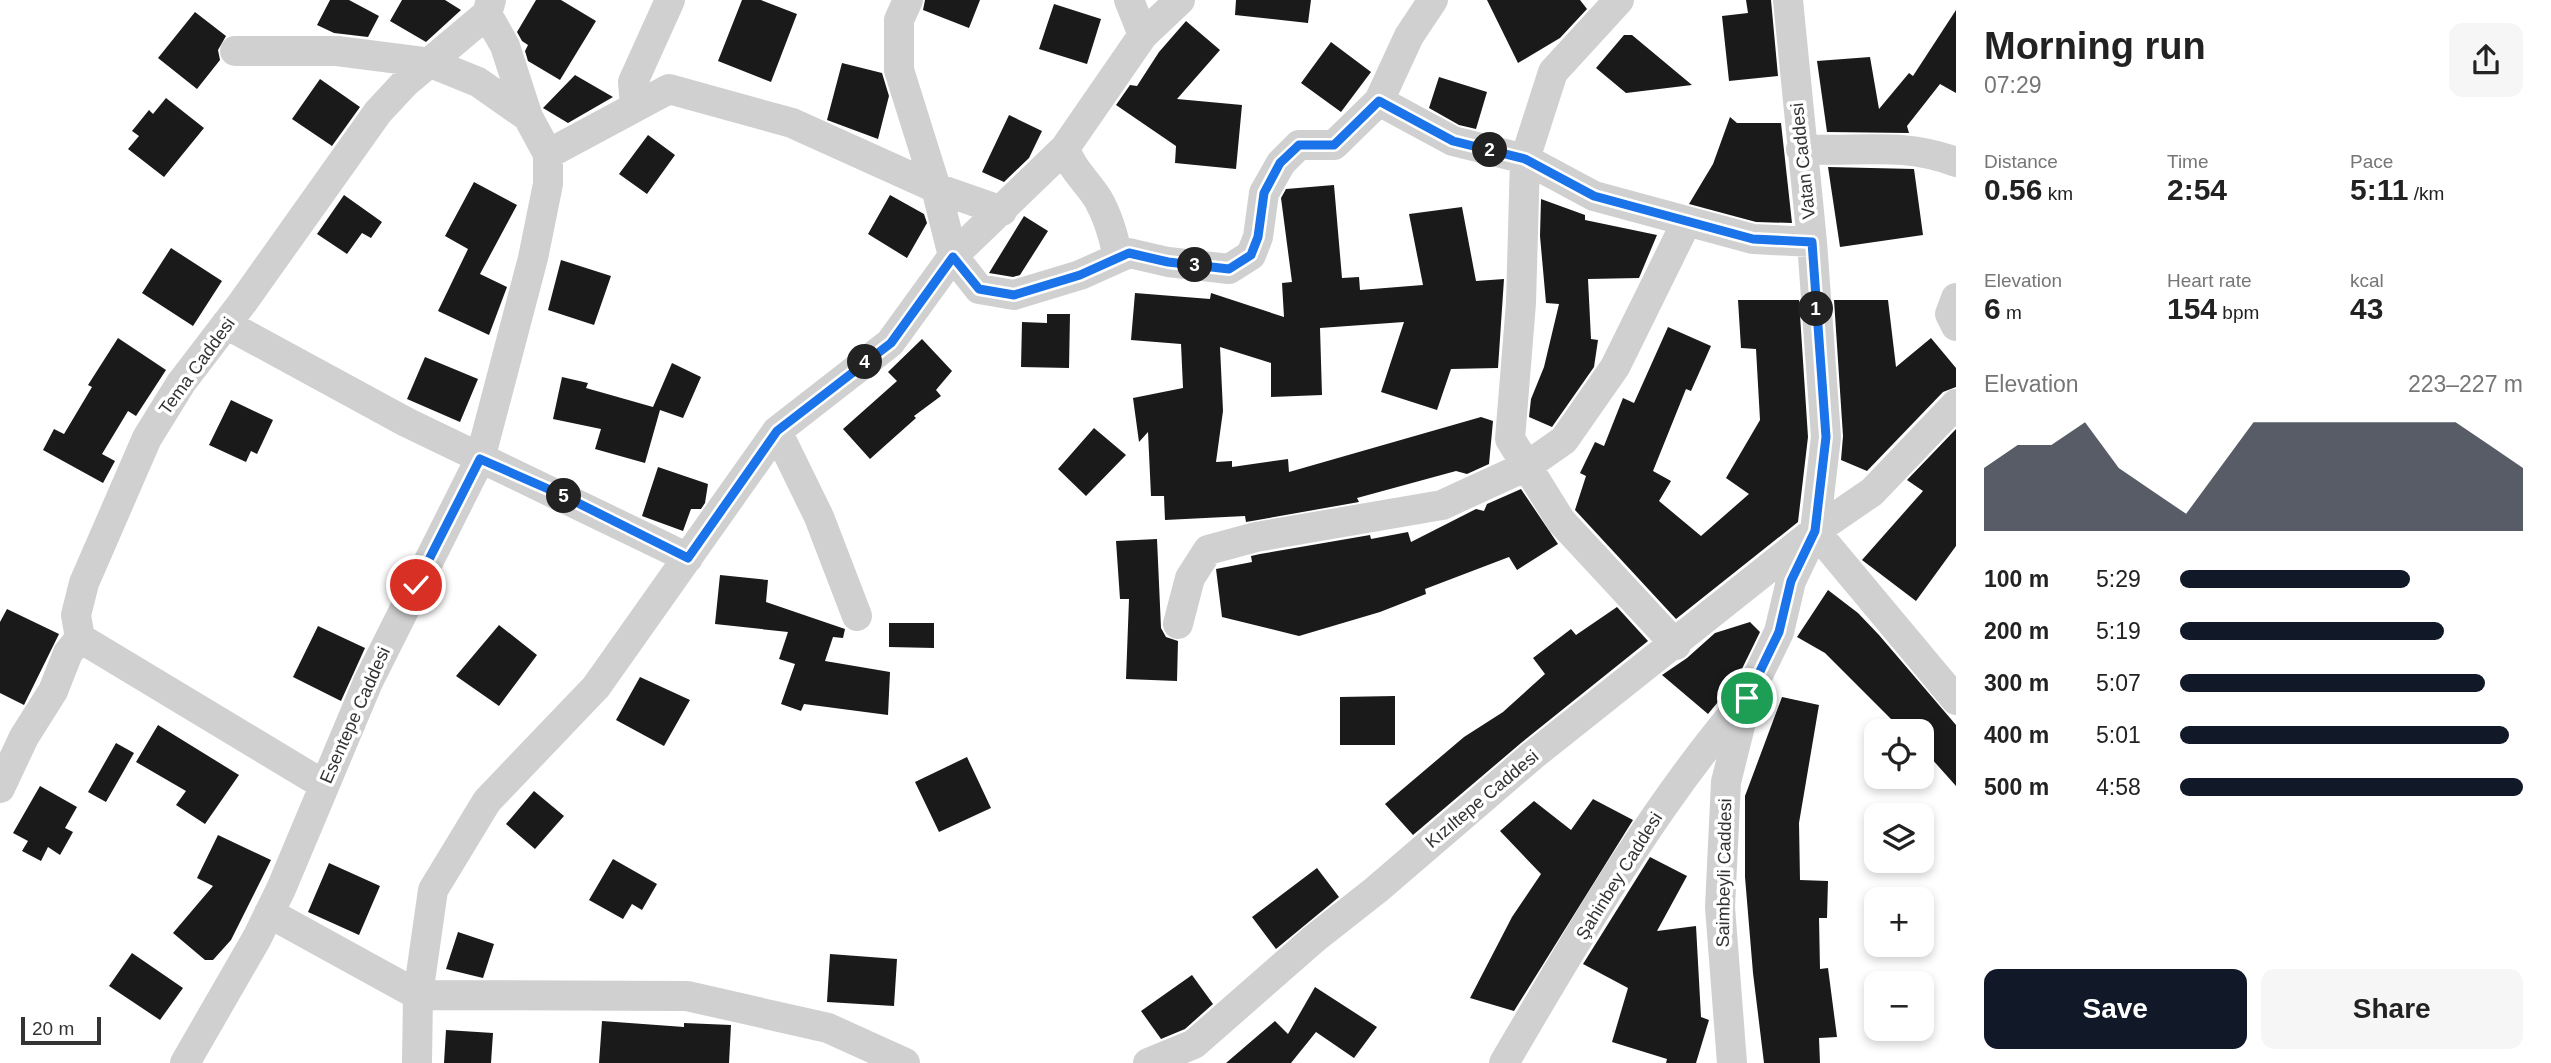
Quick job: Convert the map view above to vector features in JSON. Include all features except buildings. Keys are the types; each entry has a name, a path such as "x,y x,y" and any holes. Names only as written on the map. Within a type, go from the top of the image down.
{"street":[{"path":"635,107 633,82 670,0"},
{"path":"908,0 899,20 899,69 936,188 953,257 979,289 1014,295 1080,275 1129,253 1168,262 1229,269 1251,255 1258,237 1264,193 1280,163 1299,145 1334,145 1379,101 1409,36 1433,0"},
{"path":"1129,0 1143,35"},
{"path":"417,1063 418,995 433,890 487,801 596,687 777,431 891,343 953,257 1066,148 1143,35 1180,0"},
{"path":"1619,0 1553,72 1525,159 1521,303 1510,439 1561,521 1676,645"},
{"name":"Vatan Caddesi","path":"1788,0 1812,242 1826,437 1815,531"},
{"path":"489,7 528,117 548,154 669,89 792,124 936,188 1002,211"},
{"name":"Tema Caddesi","path":"80,638 76,615 84,583 147,438 181,383 378,112 405,83 431,63 489,7"},
{"path":"236,51 337,51 431,63 454,70 478,82 528,117"},
{"path":"1379,101 1453,141 1525,159 1594,196 1753,239 1812,242"},
{"path":"1066,148 1070,166 1097,198 1112,229 1118,258"},
{"path":"1801,149 1840,152 1899,148 1923,150 1956,162"},
{"name":"Esentepe Caddesi","path":"185,1063 269,913 368,682 480,459 542,219 548,154"},
{"path":"1178,624 1190,578 1208,550 1256,537 1442,505 1527,466 1564,440 1607,379 1687,221"},
{"path":"1956,299 1950,314 1956,326"},
{"path":"226,324 352,394 480,459 562,495 688,558"},
{"name":"Kızıltepe Caddesi","path":"1148,1063 1194,1044 1521,764 1676,645 1815,531 1872,492 1956,404"},
{"path":"777,431 819,517 857,616"},
{"path":"1815,531 1956,700"},
{"name":"Saimbeyli Caddesi","path":"1732,1063 1720,907 1721,834 1726,782 1747,698 1779,632 1791,581 1815,531"},
{"path":"0,788 24,737 53,691 68,653 80,638 324,785"},
{"name":"Şahinbey Caddesi","path":"1504,1063 1648,826 1702,750 1747,698"},
{"path":"269,913 418,995 687,996 828,1028 905,1063"},
{"path":"1716,1063 1727,1015"}],"route":[{"path":"416,585 480,459 562,495 688,558 777,431 891,343 953,257 979,289 1014,295 1080,275 1129,253 1168,262 1229,269 1251,255 1258,237 1264,193 1280,163 1299,145 1334,145 1379,101 1453,141 1525,159 1594,196 1753,239 1812,242 1826,437 1815,531 1791,581 1779,632 1747,698"}]}
